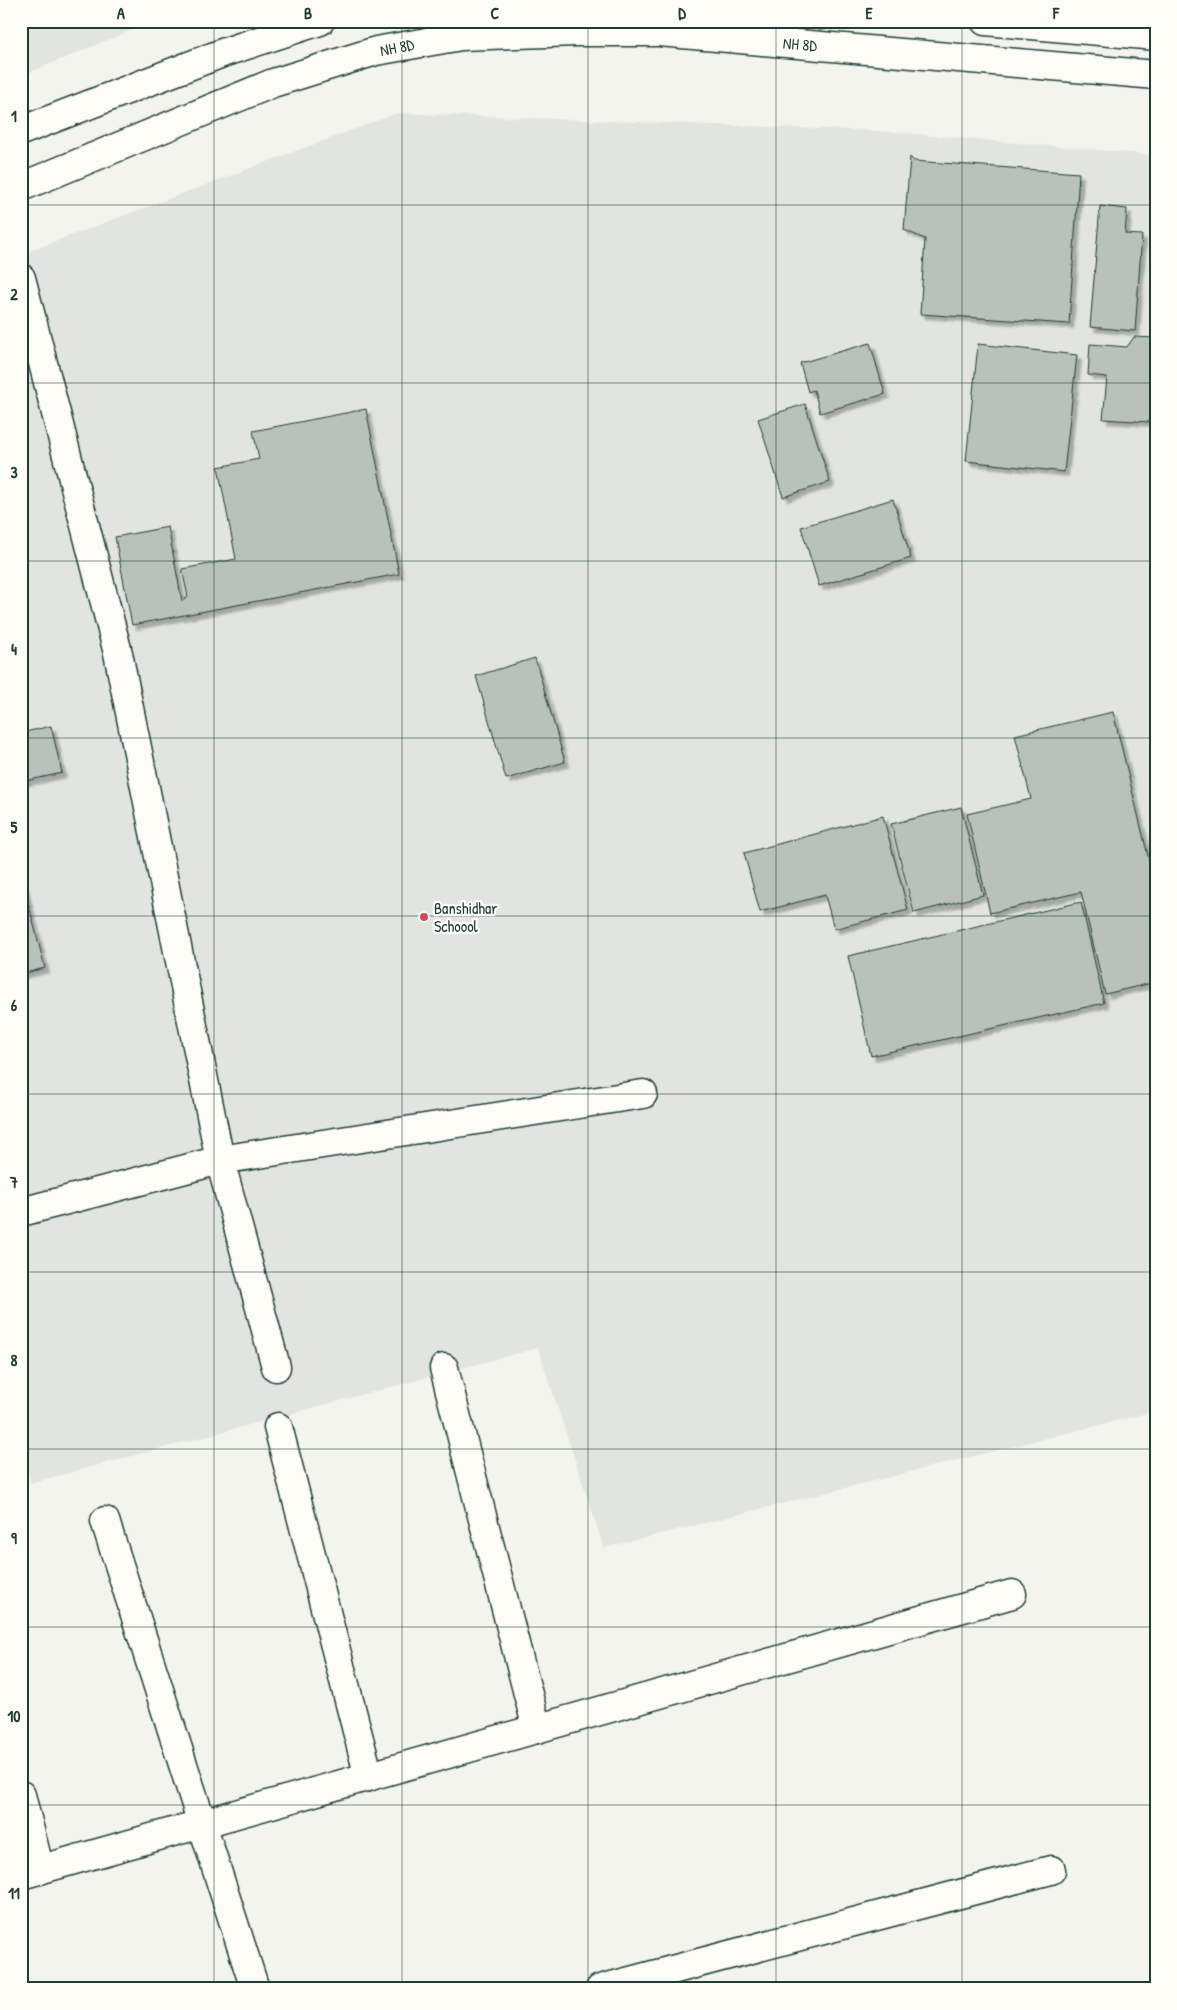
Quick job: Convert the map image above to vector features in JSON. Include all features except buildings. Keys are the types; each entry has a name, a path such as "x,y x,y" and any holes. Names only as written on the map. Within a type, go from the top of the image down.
{"street":[{"path":"21,131 225,52 320,21"},
{"path":"985,21 1156,36"},
{"name":"NH 8D","path":"21,187 273,83 441,30 461,36 577,32 659,32 1156,76"},
{"path":"21,278 118,653 220,1160 276,1367"},
{"path":"21,1212 220,1160 643,1094"},
{"path":"444,1368 537,1729"},
{"path":"278,1427 369,1777"},
{"path":"105,1521 255,1989"},
{"path":"21,1795 31,1873 1012,1594"},
{"path":"600,1989 1051,1870"}],"shaded area":[{"path":"21,21 154,21 21,76"},
{"path":"397,113 879,131 1156,155 1156,1411 604,1548 538,1348 31,1483 21,1448 21,254"}],"place":[{"name":"Banshidhar Schoool","path":"424,917"}]}
